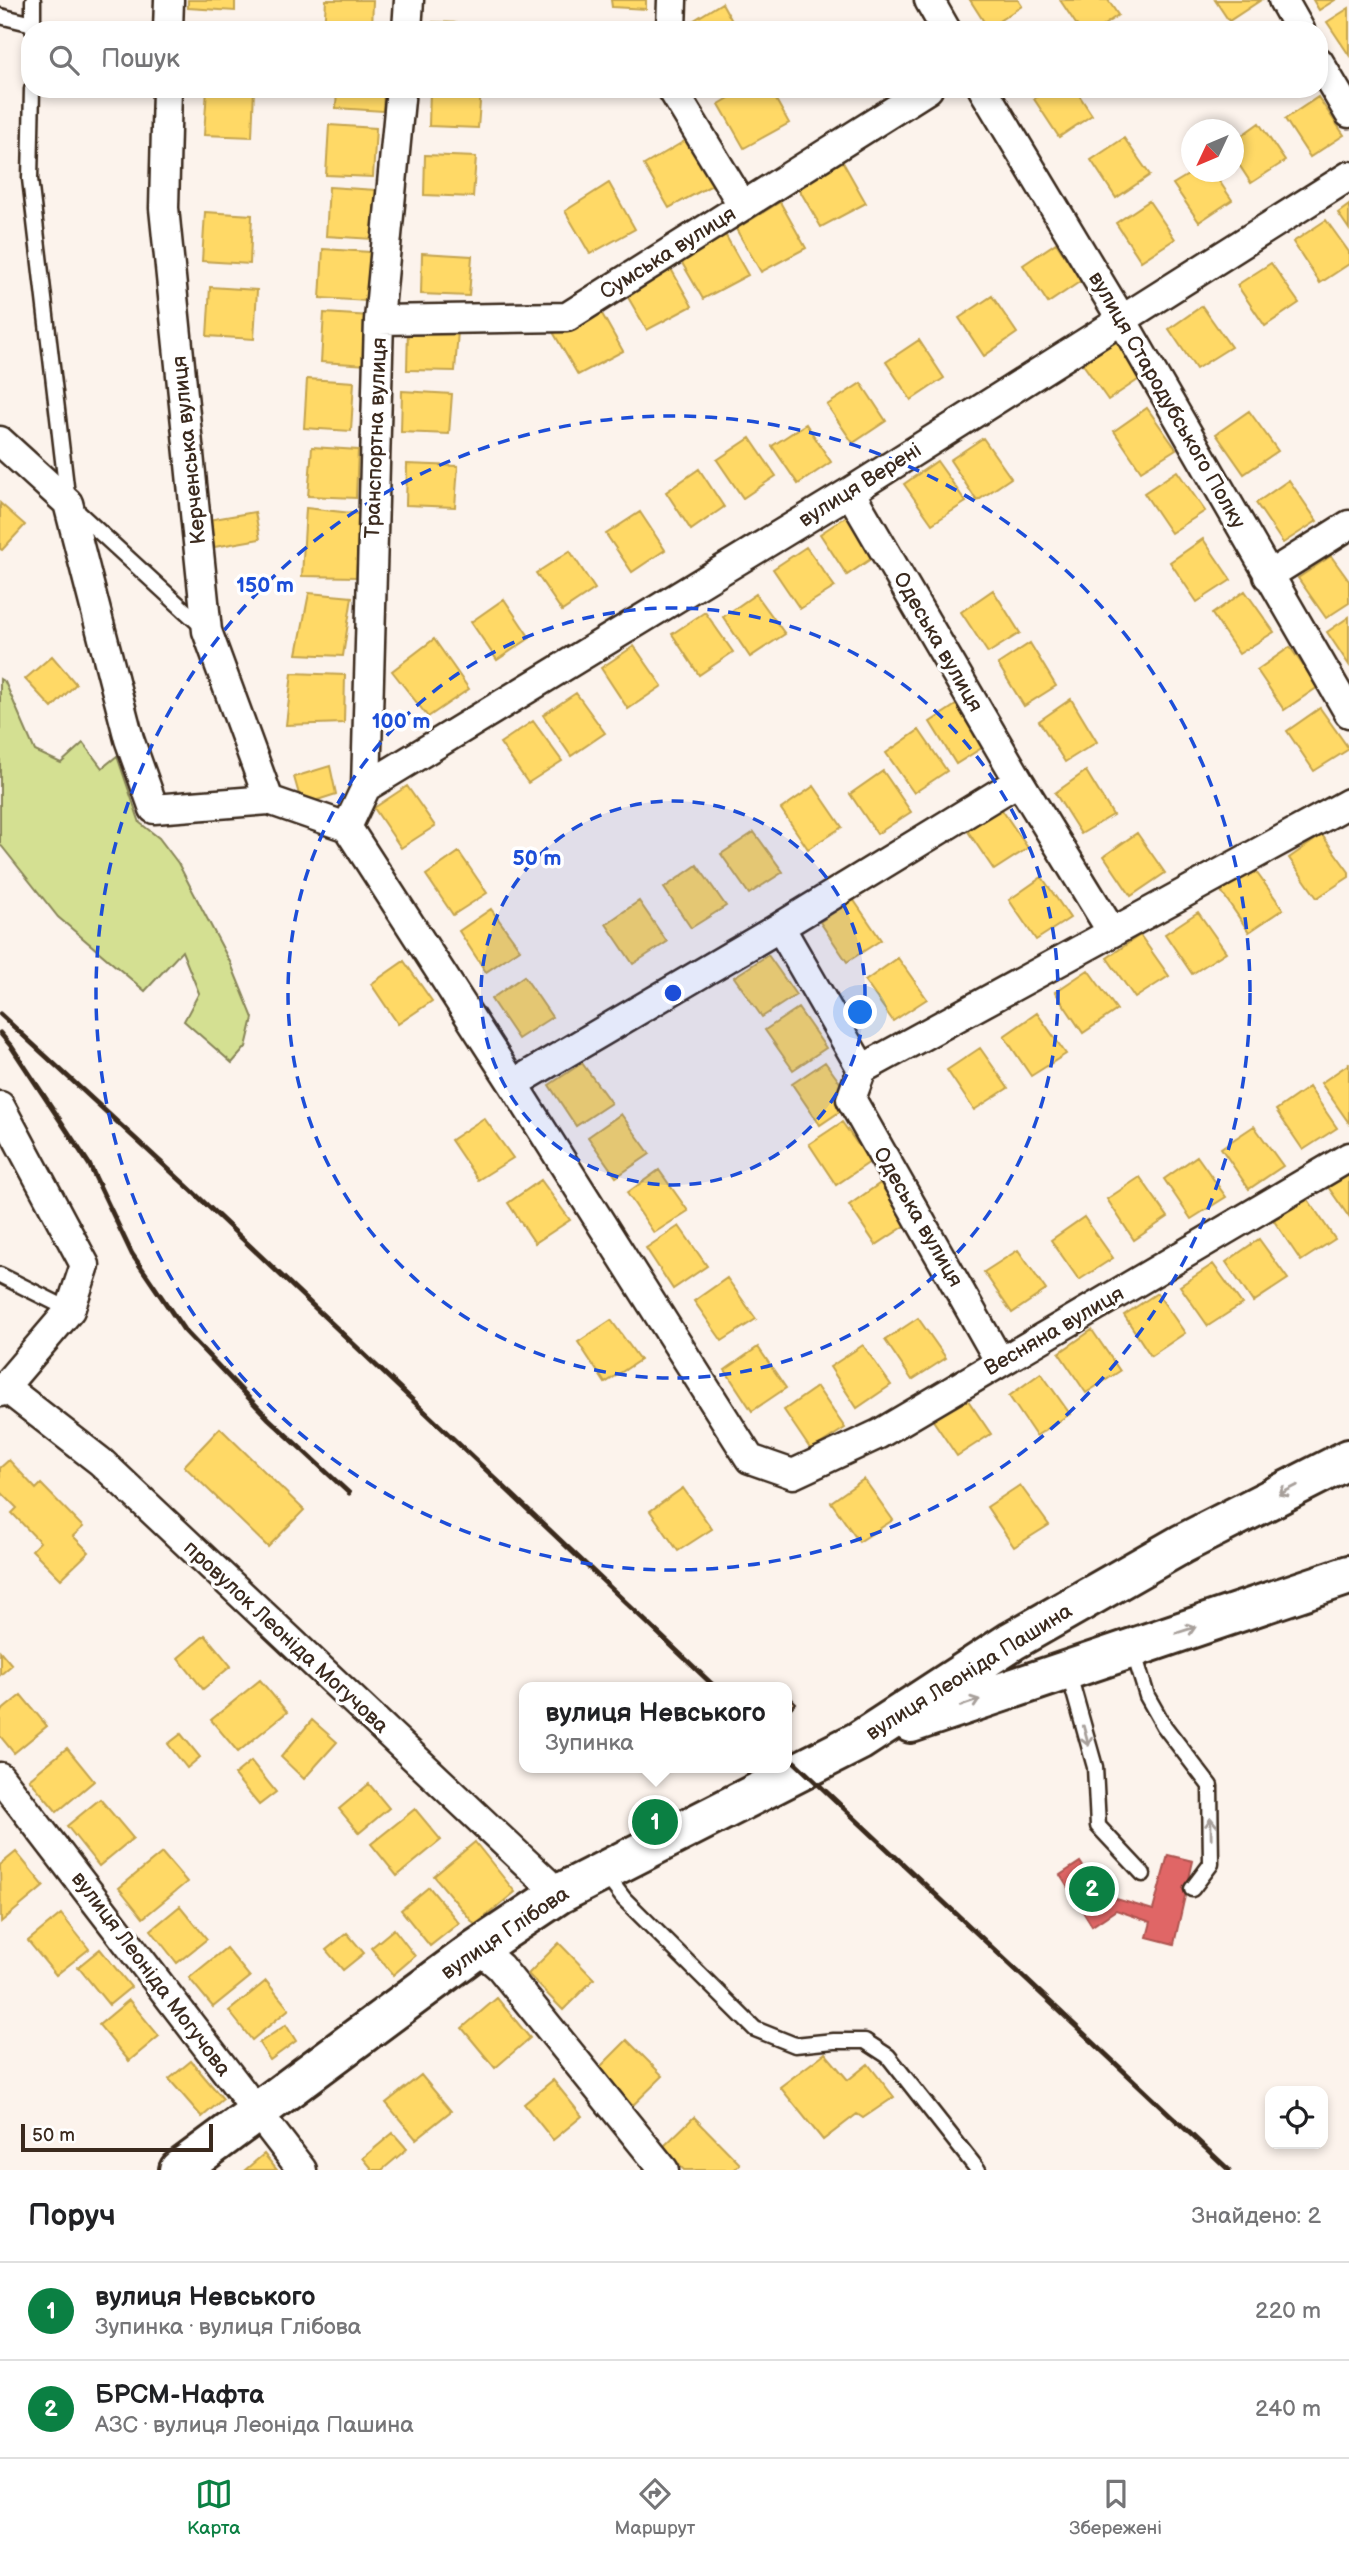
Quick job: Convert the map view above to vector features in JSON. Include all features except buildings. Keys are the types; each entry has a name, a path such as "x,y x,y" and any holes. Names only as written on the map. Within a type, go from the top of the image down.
{"main road":[{"name":"вулиця Леоніда Пашина","path":"859,1741 1012,1641 1182,1544 1349,1459"},
{"name":"вулиця Леоніда Пашина","path":"859,1741 1349,1575"},
{"name":"вулиця Глібова","path":"179,2170 478,1948 559,1894 859,1741"}],"street":[{"path":"168,21 169,0"},
{"path":"408,21 409,0"},
{"path":"671,21 672,0"},
{"path":"929,0 941,21"},
{"path":"1283,0 1295,21"},
{"path":"1328,77 1349,113"},
{"name":"Керченська вулиця","path":"167,98 164,208 207,631 269,800"},
{"name":"Транспортна вулиця","path":"366,787 379,320 400,98"},
{"path":"677,98 743,206"},
{"name":"Сумська вулиця","path":"379,320 567,317 914,98"},
{"name":"вулиця Стародубського Полку","path":"988,98 1122,320 1349,713"},
{"name":"вулиця Верені","path":"366,787 850,492 1349,176"},
{"path":"0,441 68,503 129,739 154,809 269,800 347,827 513,1084 780,927 1019,781 1026,793"},
{"name":"Одеська вулиця","path":"850,492 1026,793 1112,932"},
{"path":"1268,576 1349,525"},
{"path":"347,827 366,787"},
{"path":"780,927 862,1069 1349,803"},
{"name":"Одеська вулиця","path":"862,1069 851,1099 1000,1362"},
{"name":"Весняна вулиця","path":"513,1084 750,1459 793,1474 879,1434 1349,1157"},
{"path":"0,1106 85,1265 71,1310 3,1390"},
{"name":"провулок Леоніда Могучова","path":"3,1390 102,1462 559,1894"},
{"name":"вулиця Леоніда Могучова","path":"0,1777 302,2170"},
{"path":"478,1948 500,1967 664,2170"}],"lane":[{"path":"33,0 33,21"},
{"path":"0,16 21,23"},
{"path":"32,98 30,180 68,503 207,631"},
{"path":"0,1275 71,1310"},
{"path":"1132,1648 1147,1696 1164,1726 1210,1786 1211,1864 1192,1889"},
{"path":"1068,1670 1095,1768 1098,1826 1143,1874"},
{"path":"604,1873 624,1899 755,2029 795,2045 834,2041 865,2042 888,2056 978,2170"}],"green space":[{"path":"0,679 5,682 35,751 61,763 83,743 102,768 117,756 140,823 159,838 178,863 231,964 253,1018 246,1047 232,1063 184,1021 199,993 182,951 145,991 58,917 0,844"}],"railway":[{"path":"0,1014 190,1189 710,1682"},
{"path":"0,1033 89,1164 132,1254 184,1330 269,1419 349,1493"},
{"path":"792,1760 1229,2170"}],"place":[{"name":"вулиця Невського","path":"655,1822"},
{"name":"БРСМ-Нафта","path":"1092,1889"}]}
